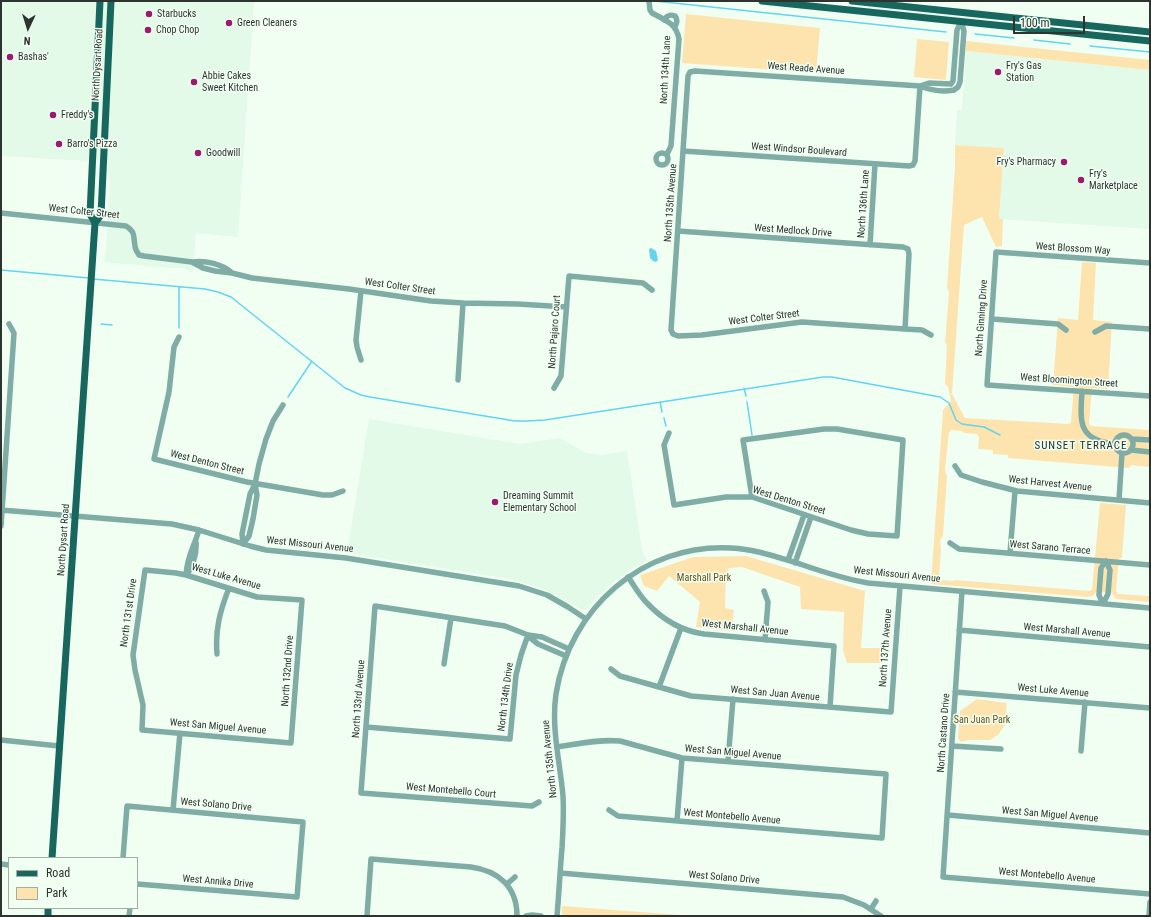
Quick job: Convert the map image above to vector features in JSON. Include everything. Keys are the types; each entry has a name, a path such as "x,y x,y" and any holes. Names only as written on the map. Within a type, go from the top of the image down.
{"main road":[{"name":"North Dysart Road","path":"52,857 92,264 94,223 90,214 100,1"},
{"name":"North Dysart Road","path":"94,223 101,215 111,1"},
{"path":"762,1 1150,41"},
{"path":"852,1 1147,31"},
{"path":"961,21 962,13"},
{"path":"1042,21 1049,26 1076,29 1083,34"},
{"path":"1083,34 1092,30 1128,34 1147,31"},
{"path":"97,76 108,76"}],"street":[{"name":"North 134th Lane","path":"649,3 652,13 675,27 678,32 679,39 671,146 666,154"},
{"path":"664,20 666,16 670,14 675,16 677,23 675,27"},
{"path":"961,21 964,31 960,82 958,87 954,90 951,84 953,81 957,30 961,21"},
{"name":"West Reade Avenue","path":"690,72 695,71 920,86 929,89 951,84"},
{"name":"North 135th Avenue","path":"673,334 671,330 688,76 690,72"},
{"name":"West Windsor Boulevard","path":"683,151 913,166 915,161 920,86"},
{"name":"West Reade Avenue","path":"935,87 950,91 954,90"},
{"name":"North 136th Lane","path":"870,245 876,164"},
{"name":"West Colter Street","path":"1,213 126,226 132,230 135,236 135,247 139,255 192,262 203,268 252,278 432,301 566,307"},
{"name":"West Medlock Drive","path":"678,232 908,248 909,254 905,328"},
{"name":"West Blossom Way","path":"996,252 1150,263"},
{"name":"North Ginning Drive","path":"987,385 996,252"},
{"name":"North Pajaro Court","path":"554,388 561,376 569,276 643,283 652,290"},
{"path":"361,291 356,340 361,360"},
{"path":"458,380 463,303"},
{"path":"992,319 1058,324 1066,330"},
{"name":"West Colter Street","path":"673,334 678,336 702,335 802,322 905,328 922,330 931,335"},
{"path":"1,526 14,333 9,324"},
{"path":"1095,332 1106,326 1150,329"},
{"name":"West Denton Street","path":"180,337 174,347 170,392 154,459 255,484 323,496 332,495 343,490"},
{"name":"West Bloomington Street","path":"987,385 1150,396"},
{"path":"1082,391 1080,416 1084,429 1096,440 1115,444"},
{"path":"243,544 242,534 250,494 255,484 266,439 273,421 283,405"},
{"name":"West Denton Street","path":"669,433 664,445 674,505 726,497 752,498 851,530 868,534 897,536 903,440 837,429 824,429 743,440 752,498"},
{"path":"1150,440 1132,439 1123,435 1116,439 1115,444 1118,450 1122,453 1127,453 1131,450 1150,452"},
{"path":"1131,450 1133,444 1132,439"},
{"path":"1119,500 1122,453"},
{"name":"West Harvest Avenue","path":"955,466 961,474 988,484 1015,491 1150,503"},
{"path":"243,544 249,536 254,512 257,496 255,484"},
{"path":"1010,553 1015,491"},
{"name":"West Missouri Avenue","path":"2,510 172,524 270,550 346,558 519,586 547,595 586,619"},
{"path":"247,511 254,512"},
{"path":"788,560 804,514"},
{"path":"795,562 811,517"},
{"path":"186,575 186,566 191,558 192,547 196,542 199,530"},
{"path":"796,536 803,539"},
{"name":"West Sarano Terrace","path":"950,543 959,549 1150,565"},
{"name":"West Missouri Avenue","path":"628,577 669,556 699,549 730,548 775,555 839,577 868,583 1150,608"},
{"path":"1103,604 1108,594 1110,570 1106,561"},
{"path":"1103,604 1099,595 1101,568 1106,561"},
{"name":"West Luke Avenue","path":"145,570 186,575 257,597 302,600"},
{"name":"North 131st Drive","path":"142,730 142,705 133,655 145,570"},
{"name":"North 135th Avenue","path":"557,916 563,810 563,795 555,732 554,707 559,676 569,649 586,619 601,600 628,577"},
{"name":"West Marshall Avenue","path":"628,577 650,606 662,617 681,628 704,634 834,646 830,707"},
{"name":"North 137th Avenue","path":"891,712 900,586"},
{"path":"217,654 216,644 219,616 229,588"},
{"path":"764,591 768,602 765,640"},
{"name":"North Castano Drive","path":"943,877 962,591"},
{"name":"North 132nd Drive","path":"291,743 302,600"},
{"name":"North 133rd Avenue","path":"361,793 375,606 451,618"},
{"path":"444,664 451,618 505,626 528,635 548,640 569,649"},
{"path":"659,687 681,628"},
{"name":"West Marshall Avenue","path":"959,630 1150,647"},
{"path":"528,635 538,644 566,656"},
{"name":"North 134th Drive","path":"366,727 510,739 516,675 528,635"},
{"path":"545,647 548,640"},
{"name":"West San Juan Avenue","path":"611,669 620,676 691,696 891,712"},
{"name":"West Luke Avenue","path":"955,692 1150,708"},
{"path":"728,761 733,699"},
{"path":"1081,751 1085,702"},
{"name":"West San Miguel Avenue","path":"142,730 291,743"},
{"path":"173,810 180,733"},
{"path":"1,740 59,746"},
{"name":"West San Miguel Avenue","path":"557,747 600,740 611,740 620,741 682,758 886,774 882,838"},
{"path":"952,746 1001,749"},
{"path":"609,810 618,816 677,821 682,758"},
{"name":"West Montebello Court","path":"361,793 532,806 539,802"},
{"name":"West Solano Drive","path":"123,857 127,806 303,822 297,897"},
{"name":"West San Miguel Avenue","path":"948,815 1150,833"},
{"name":"West Montebello Avenue","path":"677,821 882,838"},
{"path":"367,916 371,859 480,868 494,874 507,884 515,900 518,916"},
{"name":"West Solano Drive","path":"560,873 838,897 854,901 871,909 881,916"},
{"path":"507,884 515,877"},
{"name":"West Montebello Avenue","path":"943,877 1150,894"},
{"name":"West Annika Drive","path":"138,884 297,897"},
{"path":"871,909 876,901"},
{"path":"1149,916 1150,902"},
{"path":"526,916 542,916"}],"shaded area":[{"path":"1,1 254,1 238,237 196,233 193,273 184,268 104,262 110,182 107,162 1,156"},
{"path":"966,51 1150,70 1150,229 999,219 1004,148 955,145 957,110 962,110"},
{"name":"Dreaming Summit Elementary School","path":"369,419 520,444 560,438 586,453 602,455 627,451 642,550 647,561 618,579 596,598 587,609 582,610 541,588 510,579 347,553"}],"green space":[{"path":"686,14 820,28 816,73 682,63"},
{"path":"917,39 949,42 946,80 914,77"},
{"path":"966,41 1150,60 1150,70 966,51"},
{"path":"955,145 1004,148 999,219 1003,219 1002,246 996,247 982,217 964,225 952,394 965,418 1069,424 1071,422 1074,387 1053,385 1058,318 1078,320 1082,262 1096,263 1093,320 1112,322 1108,389 1092,388 1089,423 1091,426 1150,430 1150,467 1131,465 1129,468 1008,458 1008,455 993,454 993,450 978,449 979,437 977,434 951,430 949,432 945,470 947,476 943,536 940,541 941,549 939,578 942,580 1090,591 1092,589 1100,503 1126,505 1122,558 1119,558 1116,591 1118,594 1150,596 1150,602 1117,599 1112,593 1096,592 1093,596 1087,597 931,584 943,410 951,401 948,387 945,384 947,344 945,343 949,292 947,288 955,167"},
{"name":"Marshall Park","path":"746,556 865,591 861,648 887,648 884,663 847,663 843,650 844,612 801,609 800,587 742,567 729,568 726,575 725,608 734,610 732,631 696,627 700,602 669,576 657,591 644,586 640,575 693,557"},
{"name":"San Juan Park","path":"977,699 1007,703 1005,725 998,735 990,740 969,740 961,742 958,739 960,711"},
{"path":"562,906 694,916 562,916"}],"water":[{"path":"651,248 656,251 658,260 656,262 650,258 649,249"}],"waterway":[{"path":"655,1 946,32"},
{"path":"975,34 1014,38"},
{"path":"1034,40 1070,44"},
{"path":"1090,46 1150,52"},
{"path":"1,270 89,278"},
{"path":"93,279 205,289 231,297 345,388 370,397 515,421 527,421 545,420 823,377 832,377 940,397 949,403 956,420 962,424 984,427 1000,435"},
{"path":"179,287 179,328"},
{"path":"101,324 112,325"},
{"path":"288,397 312,361"},
{"path":"744,388 746,396"},
{"path":"660,402 662,412"},
{"path":"747,402 752,435"},
{"path":"664,418 666,426"}],"place":[{"name":"Starbucks","path":"149,14"},
{"name":"Green Cleaners","path":"229,23"},
{"name":"Chop Chop","path":"148,30"},
{"name":"Bashas'","path":"10,57"},
{"name":"Fry's Gas Station","path":"998,72"},
{"name":"Abbie Cakes Sweet Kitchen","path":"194,82"},
{"name":"Freddy's","path":"53,115"},
{"name":"Barro's Pizza","path":"59,144"},
{"name":"Goodwill","path":"198,153"},
{"name":"Fry's Pharmacy","path":"1064,162"},
{"name":"Fry's Marketplace","path":"1081,180"},
{"name":"Dreaming Summit Elementary School","path":"495,502"}],"district":[{"name":"SUNSET TERRACE","path":"1081,446"}]}
